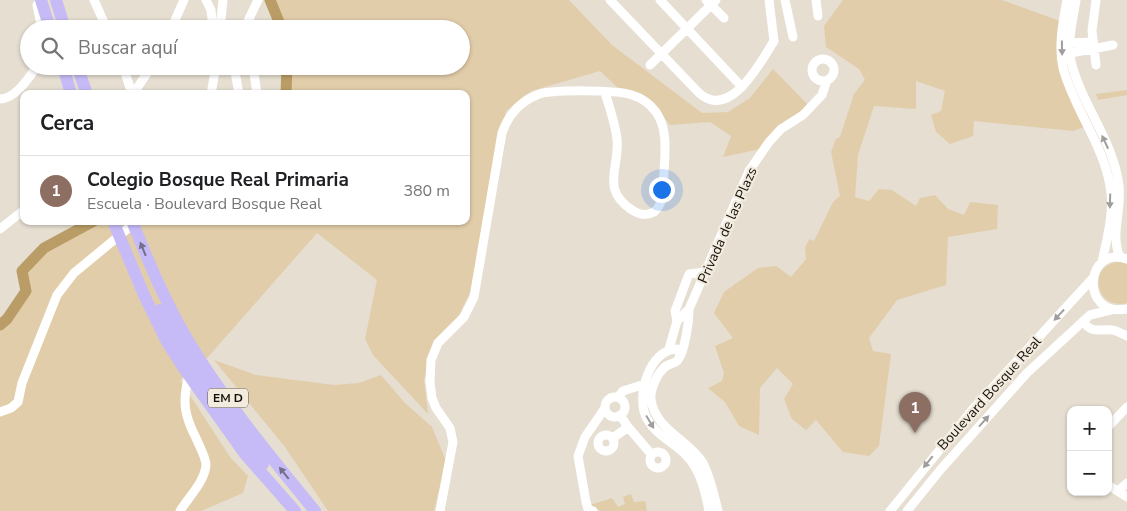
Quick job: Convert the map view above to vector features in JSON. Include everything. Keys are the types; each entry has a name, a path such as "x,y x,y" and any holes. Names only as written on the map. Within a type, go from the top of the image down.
{"highway":[{"path":"41,0 47,20"},
{"path":"48,0 54,20"},
{"path":"56,0 62,20"},
{"path":"65,75 70,90"},
{"path":"71,75 75,90"},
{"path":"80,75 86,90"},
{"path":"115,225 146,279 167,342 245,454 296,511"},
{"name":"EM D","path":"122,225 163,316 181,346 257,456 300,511"},
{"name":"EM D","path":"133,225 146,279 260,443 315,511"}],"street":[{"path":"36,0 40,20"},
{"path":"94,0 103,20"},
{"path":"176,20 184,0"},
{"path":"206,0 211,10 212,20"},
{"path":"221,20 223,0"},
{"path":"610,0 707,100 718,102 742,87 760,64 774,40 769,0"},
{"path":"660,0 742,87"},
{"path":"785,0 793,37"},
{"path":"816,0 818,16"},
{"path":"1067,0 1061,52 1064,69 1103,160 1111,187 1110,216 1102,262"},
{"path":"1076,0 1070,42 1071,60 1085,98 1112,157 1119,186 1119,215 1115,242 1123,258 1110,258 1102,262"},
{"path":"1096,0 1094,45 1096,64"},
{"path":"248,20 258,1"},
{"path":"650,65 687,29 711,2 724,18"},
{"path":"1070,42 1114,45"},
{"path":"1071,53 1094,45"},
{"path":"0,99 5,99 15,92 29,75"},
{"path":"127,75 131,90"},
{"path":"135,90 146,75"},
{"path":"212,90 214,75"},
{"path":"235,75 237,90"},
{"path":"255,75 257,90"},
{"name":"Privada de las Plazs","path":"669,349 677,321 689,309 749,171 781,129 803,114 822,95 827,80"},
{"path":"440,511 453,442 450,428 436,408 432,398 430,382 432,355 438,343 464,317 474,297 504,127 520,105 542,93 570,91 623,93 641,98 655,111 662,122 665,155 661,202 651,214 640,214 628,207 614,189 613,180 617,141 605,93"},
{"path":"0,229 20,213"},
{"path":"0,412 11,408 18,402 22,383 57,295 74,273 132,225"},
{"name":"Boulevard Bosque Real","path":"890,511 972,410 1092,279 1096,269 1102,262"},
{"path":"689,322 677,321 675,311 689,274 705,272"},
{"path":"1092,279 1095,295 1099,302 1121,310"},
{"name":"Privada de las Plazs","path":"680,355 689,322 689,309"},
{"name":"Boulevard Bosque Real","path":"907,511 1027,373 1083,321 1099,311 1121,310"},
{"path":"1083,321 1087,328 1097,332 1112,330 1127,336"},
{"path":"709,511 702,482 695,466 684,452 657,434 646,418 642,400 645,384 658,357 669,349 678,349 680,355 677,361 664,367 656,377 651,398 657,418 664,427 688,444 703,464 711,482 718,511"},
{"path":"180,511 202,478 206,464 188,423 184,396 189,376"},
{"path":"593,511 588,509 586,502 578,456 585,437 594,422 612,413 621,401 624,391 645,384"},
{"path":"642,400 608,400 612,413 628,427 652,455"},
{"path":"1112,423 1127,407"},
{"path":"613,438 628,427"},
{"path":"1118,491 1127,483"},
{"path":"908,487 919,495"},
{"path":"1112,487 1127,497"}],"shaded area":[{"path":"270,0 569,0 612,45 702,113 728,112 750,98 773,69 808,105 760,149 723,157 731,136 710,122 670,125 650,100 617,87 600,71 531,91 506,111 471,290 458,317 433,341 424,380 428,414 373,355 365,339 377,280 317,233 208,357 180,380 230,457 248,476 243,493 201,511 0,511 0,325 7,319 26,291 22,271 44,248 87,225 470,225 470,90 286,90 287,75 470,75 470,20 278,20"},
{"path":"843,0 1002,0 1060,21 1058,60 1084,127 1073,131 974,121 973,136 950,144 936,132 931,115 941,111 945,91 916,81 916,109 874,106 858,155 855,197 869,201 879,189 892,190 916,206 920,198 935,195 948,209 964,215 970,202 998,205 997,229 948,237 946,285 897,300 869,338 873,351 891,354 879,446 869,456 843,452 816,420 806,430 792,419 784,399 793,384 777,368 760,388 759,435 739,426 725,402 708,388 722,381 724,373 715,346 733,338 714,313 724,292 758,268 776,266 791,277 806,259 805,248 809,239 814,241 833,202 840,196 831,152 836,139 840,137 854,94 865,80 859,69 826,47 824,26"},
{"path":"1127,90 1127,95 1098,100 1096,94"},
{"path":"1120,262 1127,264 1127,303 1116,304 1107,300 1102,294 1099,278 1109,264"},
{"path":"214,360 256,375 334,385 359,383 381,375 405,403 432,427 446,461 434,511 328,511 285,447"},
{"path":"631,494 634,502 645,501 647,511 601,511 590,505 612,498 618,507 625,504 623,497"}],"waterway":[{"path":"270,0 278,20"},
{"path":"286,90 287,75"},
{"path":"0,325 7,319 26,291 22,271 44,248 87,225"}],"place":[{"name":"Colegio Bosque Real Primaria","path":"915,433"}]}
